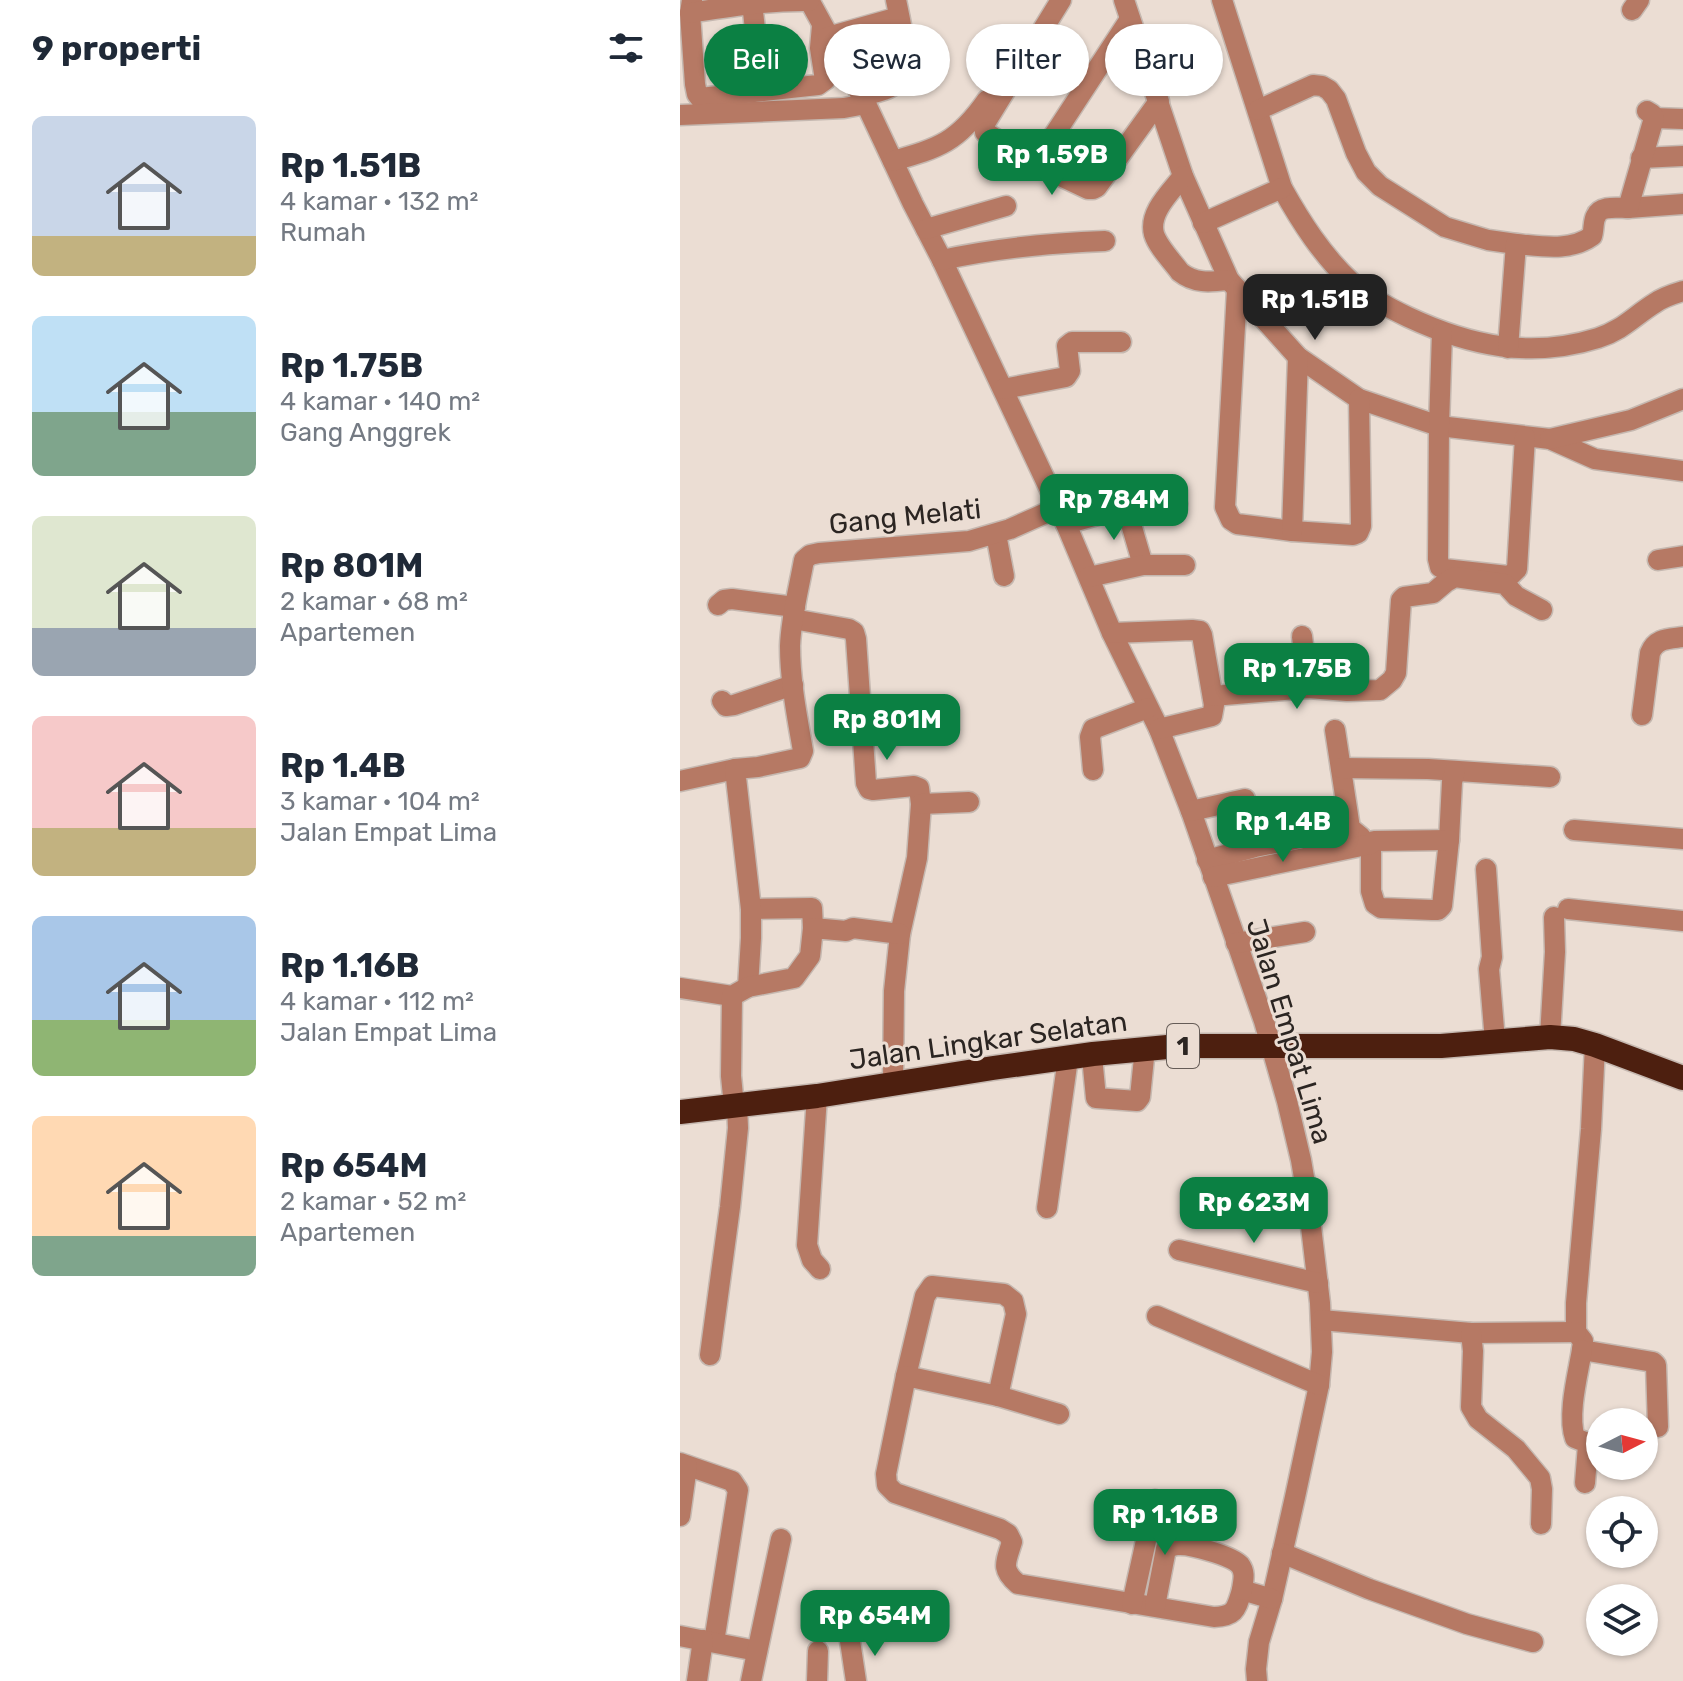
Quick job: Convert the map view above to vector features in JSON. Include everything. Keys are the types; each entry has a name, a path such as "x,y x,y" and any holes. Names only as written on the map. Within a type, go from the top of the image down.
{"highway":[{"name":"Jalan Lingkar Selatan","path":"680,1112 817,1096 1093,1054 1178,1046 1441,1046 1550,1037 1595,1045 1683,1078"}],"street":[{"path":"893,161 932,150 961,131 978,113 999,82 1048,0"},
{"path":"1061,0 984,125 985,132 1035,164 1093,189 1159,101"},
{"path":"1222,0 1282,188 1325,254 1374,300 1442,333 1508,348 1577,343 1599,337 1629,323 1655,303 1683,291"},
{"path":"716,96 700,98 697,94 691,6 809,1"},
{"name":"Jalan Empat Lima","path":"809,1 824,29"},
{"path":"752,3 754,24"},
{"path":"680,115 844,108 897,82 902,72 904,42 898,8 847,24"},
{"path":"1035,164 1127,10"},
{"path":"1127,10 1183,176 1233,285 1298,357 1359,399 1439,426 1525,437 1550,439 1593,430 1631,420 1683,399"},
{"path":"824,34 820,48 824,74"},
{"path":"1258,110 1313,85 1329,90 1336,99 1361,163 1380,186 1445,227 1478,237 1516,244 1564,247 1586,241 1592,236 1596,215 1601,210 1683,204"},
{"name":"Jalan Empat Lima","path":"862,96 1003,389 1112,633 1159,729 1264,1021 1294,1130 1308,1201 1322,1352 1319,1385 1272,1599 1259,1642 1257,1681"},
{"path":"1628,208 1650,114 1683,119"},
{"path":"1641,158 1683,156"},
{"path":"1183,176 1156,213 1154,235 1186,277 1233,285"},
{"path":"1203,223 1282,188"},
{"path":"926,229 1006,206"},
{"path":"942,260 1057,243 1105,241"},
{"path":"1508,348 1516,244"},
{"path":"1233,285 1225,507 1231,520 1237,524 1292,531 1358,533 1361,526 1359,399"},
{"path":"1442,333 1440,567 1508,576 1517,569 1525,437"},
{"path":"1003,389 1066,377 1070,371 1067,346 1072,342 1121,342"},
{"path":"1292,531 1298,357"},
{"path":"1593,430 1595,459"},
{"path":"1550,439 1595,459 1683,471"},
{"name":"Gang Melati","path":"794,613 804,560 810,555 952,544 1062,516 1177,504"},
{"path":"1126,507 1143,565"},
{"path":"996,534 1004,576"},
{"path":"1658,560 1683,556"},
{"path":"1089,577 1143,565 1185,565"},
{"path":"1213,696 1308,688 1380,690 1396,673 1401,600 1433,593 1455,577 1505,584 1516,596 1542,610"},
{"path":"718,605 732,599 794,613 854,632 866,783 873,790 919,788 921,804 917,858 900,934 894,991 893,1083"},
{"path":"680,781 800,758 803,751 790,646 794,613"},
{"path":"1112,633 1200,631 1213,696 1212,716 1159,729"},
{"path":"1302,636 1308,688"},
{"path":"1642,715 1653,646 1658,641 1683,637"},
{"path":"722,701 726,706 734,705 793,685"},
{"path":"1093,770 1090,737 1093,729 1148,708"},
{"path":"1335,730 1350,828 1371,844"},
{"path":"1341,768 1550,777"},
{"path":"710,1355 738,1128 731,1076 751,909 735,769"},
{"path":"1371,844 1371,891 1375,904 1381,908 1438,910 1444,900 1455,771"},
{"path":"1191,811 1245,799"},
{"path":"921,804 969,802"},
{"path":"1210,868 1255,847 1350,828"},
{"path":"1574,830 1683,839"},
{"path":"1210,868 1380,841 1449,840"},
{"path":"1486,869 1492,957 1503,982 1503,1040"},
{"path":"680,988 740,991 794,978 810,956 812,908 751,909"},
{"path":"1550,1037 1555,952 1561,913 1683,921"},
{"path":"813,928 846,931 853,928 900,934"},
{"path":"1236,943 1305,932"},
{"path":"1585,1483 1588,1445 1575,1438 1573,1428 1579,1341 1576,1303 1595,1045"},
{"path":"1093,1054 1096,1098 1137,1101 1145,1048"},
{"path":"1047,1208 1068,1058"},
{"path":"817,1096 807,1245 812,1260 820,1269"},
{"path":"1236,1210 1308,1201"},
{"path":"1179,1250 1318,1283"},
{"path":"998,1396 1016,1314 1013,1301 1004,1294 932,1286 925,1296 906,1376 886,1474 887,1485 895,1493 1008,1534 1012,1542 1005,1572 1018,1584 1214,1617 1229,1616 1236,1610 1245,1574 1232,1559 1175,1544 1166,1549 1155,1606"},
{"path":"1157,1316 1319,1385"},
{"path":"1321,1320 1579,1341 1653,1362 1656,1365 1657,1408"},
{"path":"1471,1333 1471,1407 1478,1419 1516,1449 1540,1478 1541,1524"},
{"path":"906,1376 998,1396 1059,1414"},
{"path":"680,1516 684,1464 732,1481 738,1490 697,1681"},
{"path":"1132,1604 1155,1500"},
{"path":"680,1636 754,1664 781,1539"},
{"path":"1282,1553 1369,1589 1467,1624 1533,1642"},
{"path":"1242,1590 1272,1599"},
{"path":"850,1641 856,1681"},
{"path":"680,1648 706,1645"},
{"path":"817,1681 818,1651"}]}
